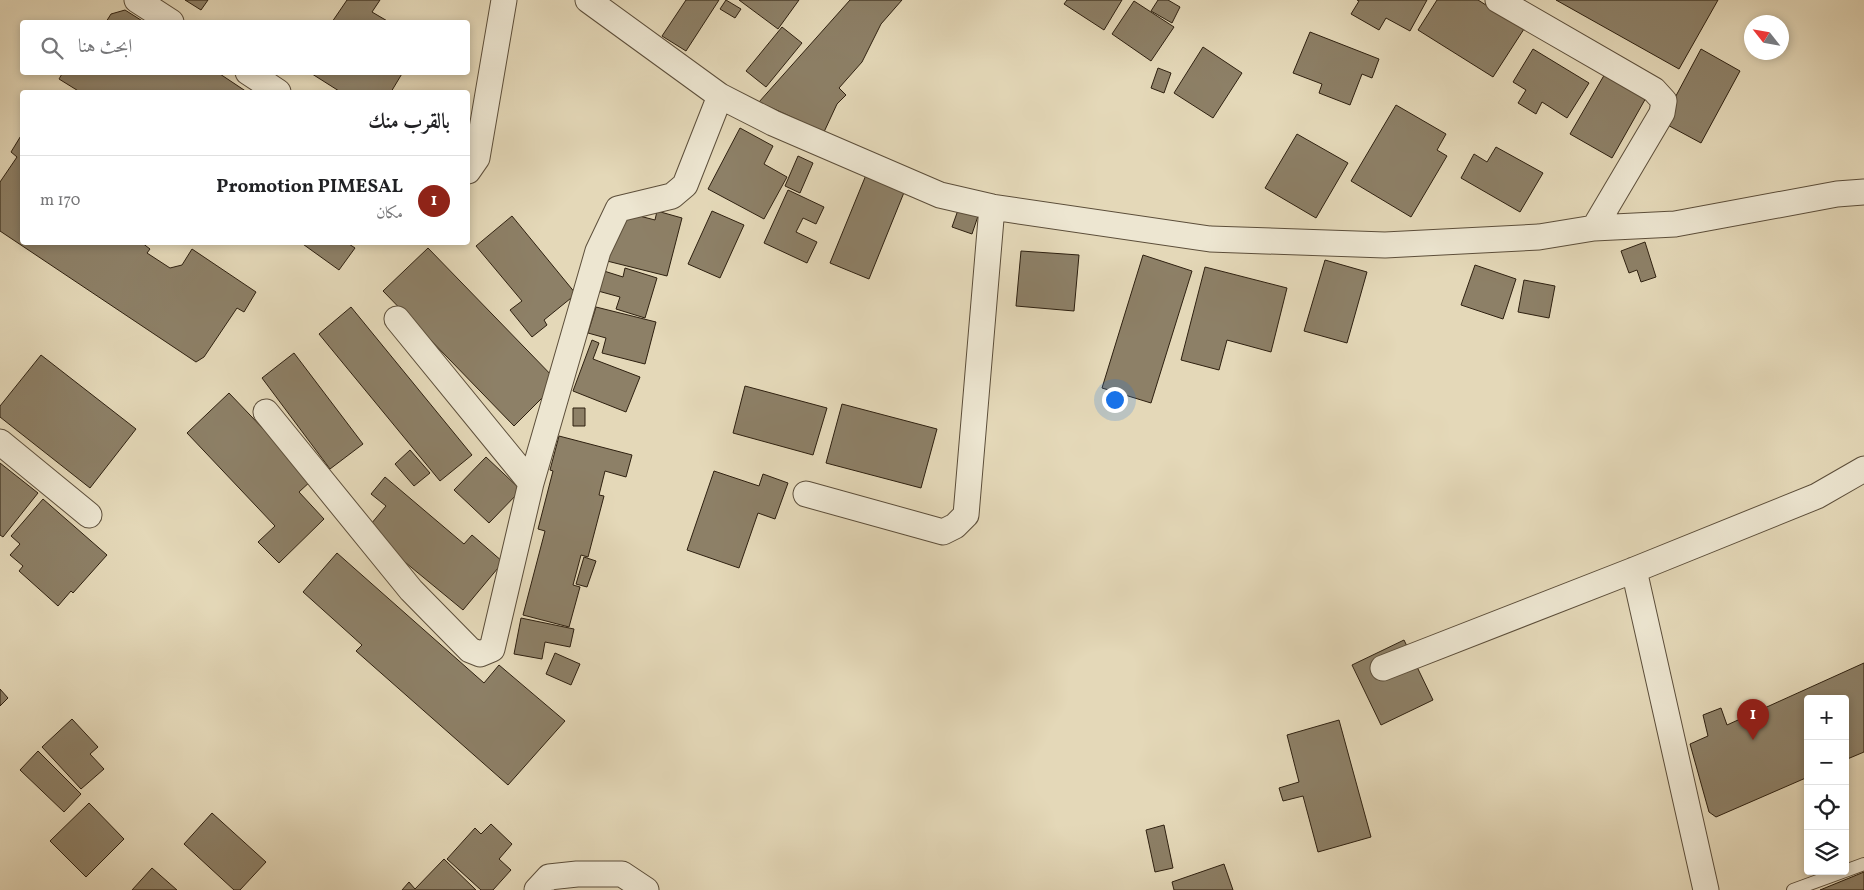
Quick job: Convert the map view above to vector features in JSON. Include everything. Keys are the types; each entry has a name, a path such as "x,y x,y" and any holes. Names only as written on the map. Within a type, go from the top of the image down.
{"street":[{"path":"137,0 168,20"},
{"path":"470,168 477,158 504,0"},
{"path":"588,0 720,96 773,124 940,195 992,207 1210,239 1385,246 1538,237 1594,228 1675,224 1837,194 1864,192"},
{"path":"1498,0 1654,90 1664,101 1662,113 1594,228"},
{"path":"252,75 275,90"},
{"path":"266,412 411,590 470,650 480,654 492,648 531,482 598,251 607,229 618,208 672,196 686,184 720,96"},
{"path":"806,494 943,532 955,526 966,515 992,207"},
{"path":"397,319 531,482"},
{"path":"0,442 89,515"},
{"path":"1383,668 1817,496 1864,469"},
{"path":"1634,570 1706,890"},
{"path":"537,890 549,877 577,874 622,874 646,890"}],"lane":[{"path":"1849,870 1864,864"},
{"path":"1793,890 1834,875"}],"building":[{"path":"185,0 208,0 201,10"},
{"path":"347,0 380,0 372,12 386,20 333,20"},
{"path":"686,0 719,0 686,51 662,36"},
{"path":"726,0 741,9 735,18 720,9"},
{"path":"739,0 799,0 778,29"},
{"path":"850,0 902,0 881,24 862,62 839,88 846,95 837,104 824,132 759,102"},
{"path":"1067,0 1122,0 1104,30 1064,4"},
{"path":"1158,0 1168,0 1180,7 1172,23 1151,11"},
{"path":"1357,0 1427,0 1410,31 1386,18 1379,30 1351,14 1359,1"},
{"path":"1437,0 1478,0 1524,29 1493,77 1418,30"},
{"path":"1556,0 1718,0 1679,69"},
{"path":"1134,1 1174,27 1151,61 1112,34"},
{"path":"125,10 141,20 107,20 111,14"},
{"path":"782,27 802,43 766,87 746,71"},
{"path":"1310,32 1379,59 1372,78 1362,74 1350,105 1319,93 1322,84 1293,73"},
{"path":"1203,47 1242,73 1213,118 1174,93"},
{"path":"1533,49 1589,83 1567,118 1542,102 1536,114 1518,103 1526,90 1513,82"},
{"path":"1701,49 1740,71 1701,143 1662,122"},
{"path":"1158,68 1171,73 1164,93 1151,88"},
{"path":"1606,72 1647,96 1612,158 1570,134"},
{"path":"61,75 222,75 244,90 77,90 59,79"},
{"path":"314,75 401,75 392,90 337,90"},
{"path":"1396,105 1446,134 1437,150 1447,156 1411,217 1351,181"},
{"path":"740,128 773,146 764,164 787,177 764,219 708,189"},
{"path":"1297,134 1348,163 1316,218 1265,188"},
{"path":"20,137 20,244 0,231 0,182 17,157 11,152"},
{"path":"1496,147 1543,173 1520,212 1461,178 1474,154 1487,162"},
{"path":"798,156 813,163 800,193 785,186"},
{"path":"866,175 905,190 869,279 830,263"},
{"path":"788,190 824,207 816,224 803,218 796,232 817,242 807,263 764,243"},
{"path":"958,210 978,216 972,234 952,227"},
{"path":"620,211 655,220 657,211 682,218 667,276 607,261"},
{"path":"712,211 744,225 720,278 688,264"},
{"path":"512,216 576,294 544,320 547,325 532,337 510,310 522,301 476,246"},
{"path":"1645,242 1656,277 1641,282 1637,270 1629,273 1621,251"},
{"path":"21,245 145,245 150,249 147,253 170,268 182,265 192,249 256,292 244,312 237,308 204,357 196,362"},
{"path":"304,245 350,245 355,248 339,270"},
{"path":"428,248 558,382 514,426 383,291"},
{"path":"1021,251 1079,255 1074,311 1016,306"},
{"path":"1143,255 1192,271 1151,403 1102,388"},
{"path":"1325,260 1367,272 1347,343 1304,331"},
{"path":"1475,265 1516,279 1503,319 1461,305"},
{"path":"1205,267 1287,288 1271,352 1227,340 1219,370 1181,360"},
{"path":"625,268 657,278 645,318 616,309 620,297 598,291 604,271 623,277"},
{"path":"1524,280 1555,286 1549,318 1518,312"},
{"path":"351,307 472,455 440,481 319,334"},
{"path":"596,307 656,322 645,364 602,353 606,338 588,333"},
{"path":"592,340 599,343 593,359 640,377 626,412 573,391"},
{"path":"294,353 363,444 330,469 262,378"},
{"path":"41,355 136,429 90,488 0,417 0,406"},
{"path":"745,386 827,408 813,455 733,433"},
{"path":"229,393 312,480 299,492 324,519 279,563 258,542 275,526 187,433"},
{"path":"842,404 937,429 921,488 826,463"},
{"path":"573,408 585,408 585,426 573,426"},
{"path":"559,436 632,455 626,477 605,471 599,495 604,496 588,557 581,555 573,585 580,587 569,627 523,615 545,531 538,529 553,471 550,470"},
{"path":"410,450 430,473 414,486 395,464"},
{"path":"486,457 521,490 489,523 454,490"},
{"path":"0,463 38,493 3,537 0,535"},
{"path":"714,471 759,486 763,474 788,483 775,519 758,513 739,568 687,550"},
{"path":"385,477 464,544 472,535 503,562 463,610 366,530 386,506 371,494"},
{"path":"43,499 107,555 73,593 71,591 58,606 19,571 23,566 10,555 20,544 11,536"},
{"path":"337,553 484,683 499,665 565,721 508,785 356,651 362,645 303,592"},
{"path":"584,557 596,561 587,587 576,584"},
{"path":"521,618 574,629 570,647 545,642 542,659 514,654"},
{"path":"1404,640 1433,700 1381,725 1352,665"},
{"path":"555,653 580,664 571,685 546,674"},
{"path":"1864,663 1864,752 1849,758 1849,695 1804,695 1804,779 1716,817 1709,812 1690,744 1708,736 1703,715 1721,708 1727,725"},
{"path":"0,689 8,698 0,706"},
{"path":"72,719 98,747 90,754 104,769 81,789 42,747"},
{"path":"1339,720 1371,837 1318,852 1303,796 1283,801 1279,788 1299,782 1287,735"},
{"path":"38,751 81,794 64,812 20,770"},
{"path":"89,803 124,839 86,877 50,841"},
{"path":"212,813 266,862 240,890 234,890 184,844"},
{"path":"491,824 512,844 499,859 511,870 493,890 481,890 447,859 475,828 481,834"},
{"path":"1164,825 1173,868 1155,872 1146,830"},
{"path":"444,859 476,890 402,890 409,882 415,889"},
{"path":"1224,864 1233,890 1174,890 1172,882"},
{"path":"152,868 177,890 132,890"},
{"path":"1864,872 1864,890 1820,890"}],"place":[{"name":"Promotion PIMESAL","path":"1753,740"}]}
